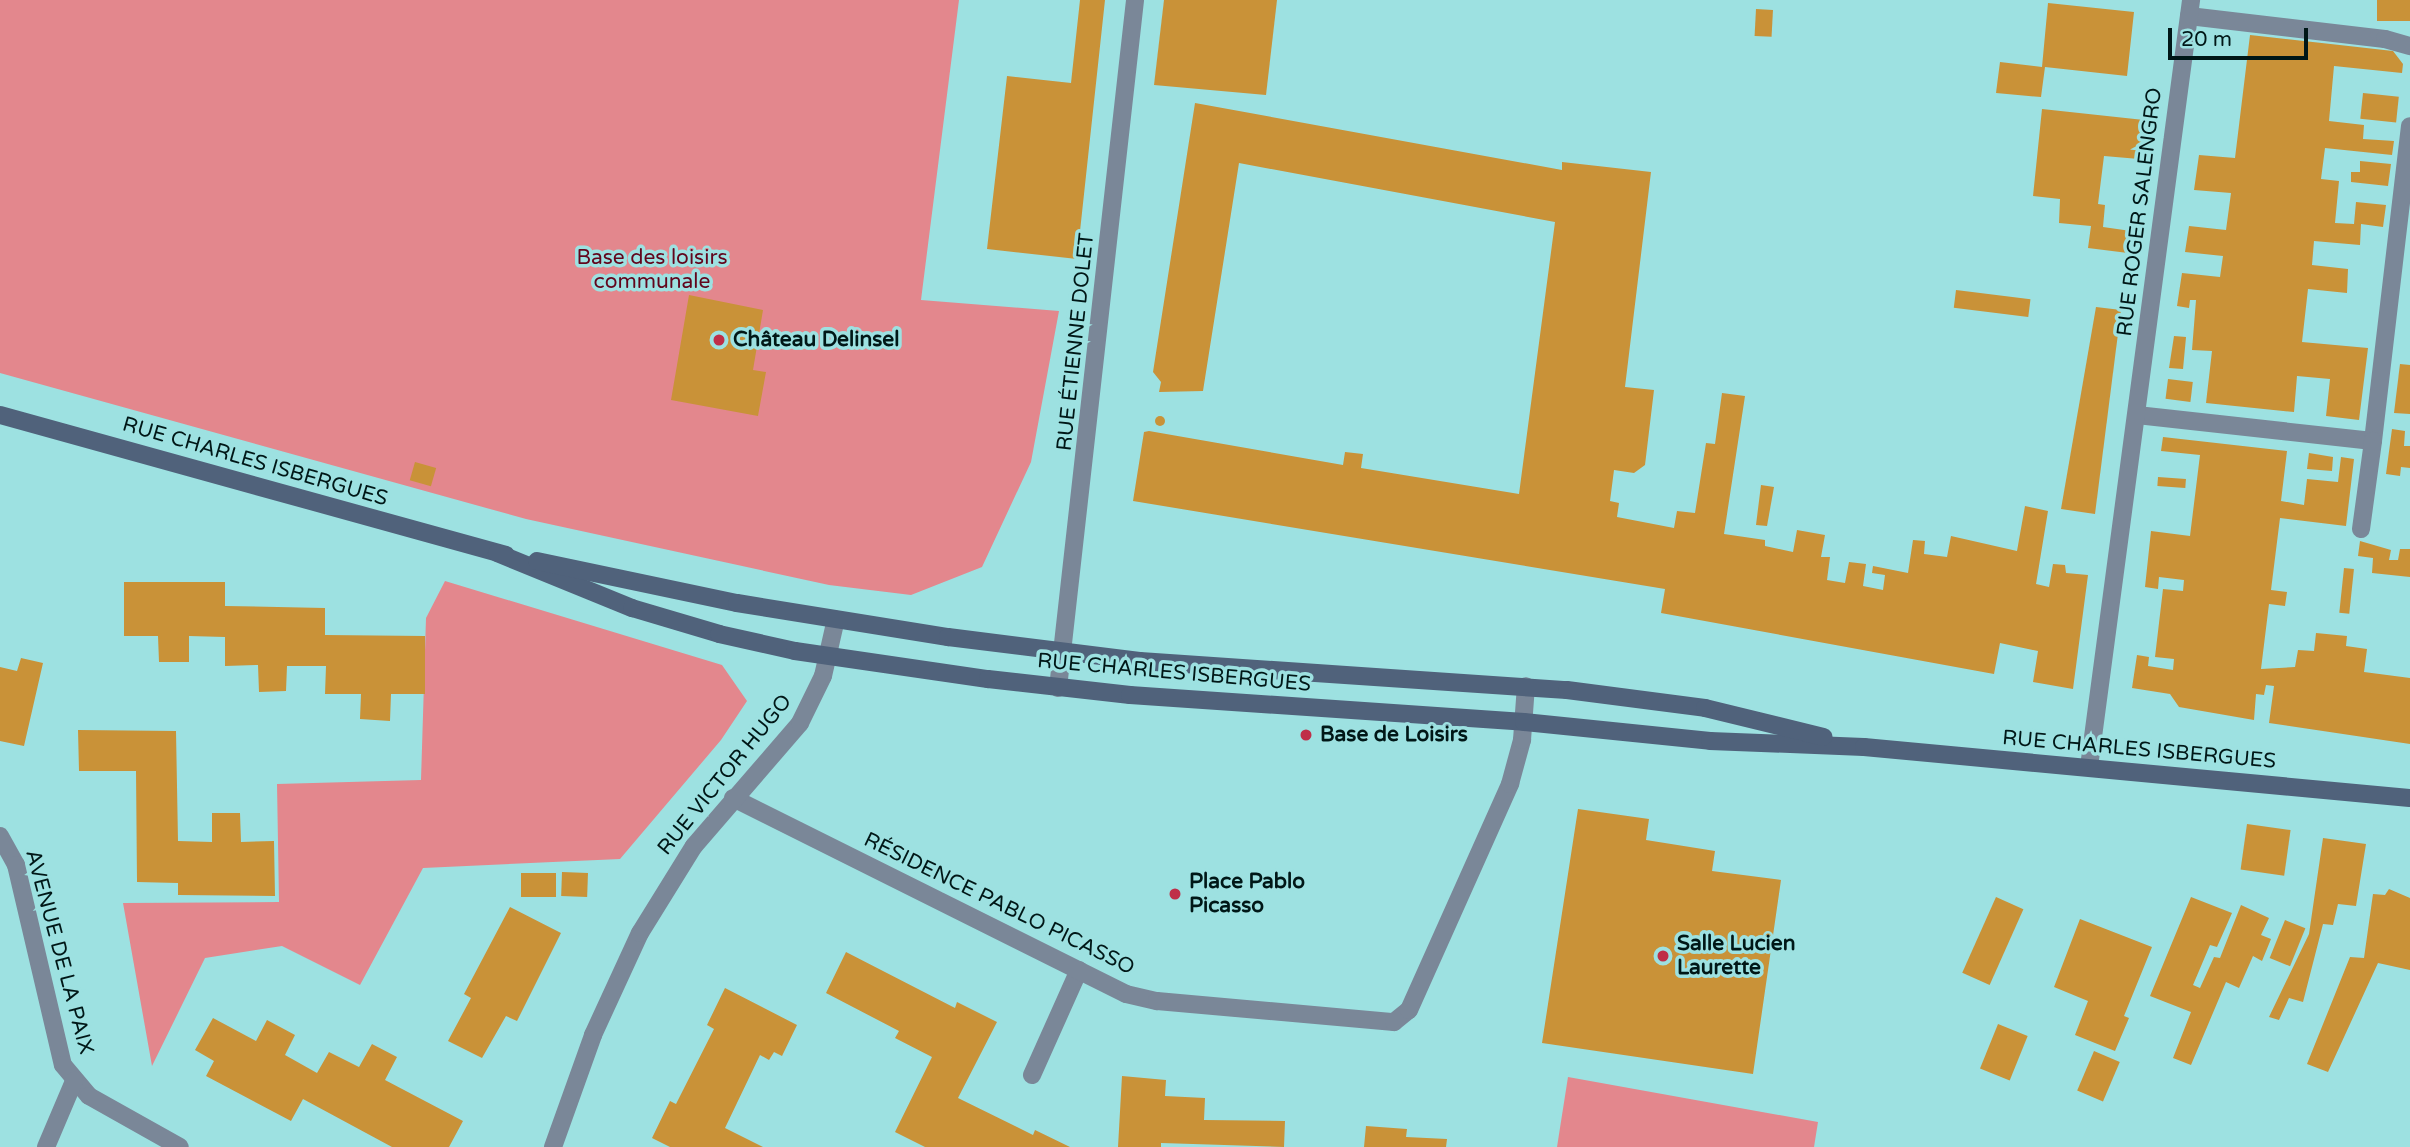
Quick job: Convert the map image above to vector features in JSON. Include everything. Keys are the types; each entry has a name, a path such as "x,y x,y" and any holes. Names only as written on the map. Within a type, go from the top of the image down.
{"main road":[{"name":"RUE CHARLES ISBERGUES","path":"0,415 497,553 836,619 1063,652 1526,686 1705,708 1864,747"},
{"name":"RUE CHARLES ISBERGUES","path":"497,553 673,622 829,656 1058,688 1524,722 1710,741 1864,747 2410,798"}],"street":[{"name":"RUE ÉTIENNE DOLET","path":"1058,688 1135,0"},
{"name":"RUE ROGER SALENGRO","path":"2089,768 2190,8 2385,39 2410,46"},
{"path":"2361,529 2410,126"},
{"path":"2137,415 2373,442"},
{"name":"RUE VICTOR HUGO","path":"553,1147 593,1035 640,933 680,865 733,798 800,723 818,690 829,656 836,619"},
{"name":"RÉSIDENCE PABLO PICASSO","path":"733,798 1126,994 1149,999 1394,1022 1409,1010 1510,784 1524,722 1526,686"},
{"name":"AVENUE DE LA PAIX","path":"0,836 16,864 57,1048 74,1081 103,1107 180,1147"},
{"path":"1032,1075 1079,970"},
{"path":"46,1147 74,1081"}],"green space":[{"name":"Base des loisirs communale","path":"0,0 959,0 921,300 1059,311 1031,462 982,567 911,595 829,585 526,519 0,373"},
{"path":"445,581 722,665 747,701 721,740 620,859 423,868 360,985 282,946 205,958 152,1066 123,903 279,902 277,784 421,780 426,618"},
{"path":"1568,1077 1818,1122 1814,1147 1557,1147"}],"building":[{"path":"1080,0 1105,0 1077,259 987,249 1007,76 1071,83"},
{"path":"1164,0 1277,0 1266,95 1154,85"},
{"path":"2377,0 2410,0 2410,21 2377,21"},
{"path":"2048,3 2134,12 2127,76 2045,67 2041,97 1996,93 2000,62 2042,67"},
{"path":"1756,9 1773,10 1772,37 1755,36"},
{"path":"2250,35 2393,51 2403,64 2402,73 2334,66 2329,121 2364,125 2363,139 2394,141 2392,155 2325,148 2321,179 2339,181 2335,223 2354,224 2356,202 2386,205 2383,227 2361,224 2360,245 2314,241 2312,265 2348,269 2347,293 2308,289 2302,342 2368,348 2359,420 2326,416 2330,379 2297,376 2294,412 2206,403 2212,351 2192,350 2196,300 2190,300 2189,308 2177,306 2182,273 2220,277 2223,256 2185,252 2189,226 2226,230 2231,193 2194,190 2199,155 2235,158"},
{"path":"2363,93 2399,97 2396,123 2360,119"},
{"path":"1195,103 1562,170 1562,162 1651,172 1625,387 1654,390 1645,465 1634,473 1614,470 1610,501 1619,503 1617,517 1674,528 1677,511 1695,513 1706,443 1715,444 1722,393 1745,396 1724,534 1765,540 1765,546 1793,552 1797,530 1825,535 1821,557 1830,557 1827,580 1845,583 1849,562 1866,564 1863,586 1883,590 1885,575 1872,573 1873,566 1908,573 1913,540 1925,541 1924,554 1947,557 1951,536 2017,551 2025,506 2048,511 2036,584 2049,587 2053,564 2065,565 2066,573 2088,575 2073,689 2033,682 2038,651 2000,643 1994,674 1661,613 1665,589 1133,501 1144,432 1149,431 1343,465 1345,452 1363,454 1361,468 1519,494 1555,222 1239,163 1203,391 1159,392 1161,382 1153,372"},
{"path":"2042,109 2144,120 2139,159 2104,156 2098,204 2105,205 2103,227 2131,231 2128,253 2088,248 2091,226 2059,223 2060,199 2033,196"},
{"path":"2360,161 2391,164 2388,186 2351,182 2351,172 2360,172"},
{"path":"1956,290 2030,299 2028,317 1954,308"},
{"name":"Château Delinsel","path":"689,295 763,310 753,370 766,372 758,416 671,400"},
{"path":"2096,307 2121,310 2095,514 2061,509"},
{"path":"2174,336 2186,337 2183,369 2169,368"},
{"path":"2400,364 2410,365 2410,414 2394,413"},
{"path":"2168,379 2193,382 2190,402 2166,399"},
{"path":"1160,416 1164,417 1164,425 1160,426 1156,425 1155,421 1156,417"},
{"path":"2392,429 2405,431 2404,446 2410,446 2410,468 2401,467 2400,476 2386,474"},
{"path":"2163,437 2287,451 2281,501 2304,505 2307,479 2338,482 2341,457 2354,459 2346,526 2280,518 2271,590 2287,592 2285,606 2269,604 2261,669 2295,667 2298,650 2314,651 2316,633 2347,636 2346,646 2367,649 2364,672 2410,678 2410,744 2269,723 2274,686 2266,685 2264,695 2256,694 2254,720 2179,707 2170,694 2132,688 2137,655 2149,657 2148,666 2173,670 2174,659 2155,657 2163,589 2183,591 2184,580 2159,577 2158,589 2145,587 2151,531 2190,536 2200,455 2161,451"},
{"path":"2309,453 2333,457 2332,471 2307,469"},
{"path":"415,462 436,468 431,486 410,480"},
{"path":"2158,477 2186,479 2185,488 2157,486"},
{"path":"1761,485 1774,487 1767,526 1756,525"},
{"path":"2360,541 2391,550 2389,560 2398,560 2400,549 2410,549 2410,577 2372,573 2373,558 2358,556"},
{"path":"2344,568 2354,569 2349,614 2339,613"},
{"path":"124,582 225,582 225,606 325,608 325,635 425,636 425,694 391,694 390,721 360,719 361,694 325,694 326,666 287,666 286,691 259,692 258,665 225,666 225,637 189,636 189,662 159,662 158,636 124,636"},
{"path":"21,658 43,663 24,746 0,741 0,667 17,671"},
{"path":"78,730 176,731 178,841 212,842 212,813 240,813 241,842 274,841 275,896 178,895 178,883 137,882 136,771 79,771"},
{"name":"Salle Lucien Laurette","path":"1578,809 1649,819 1646,840 1715,851 1712,871 1781,880 1753,1074 1542,1043"},
{"path":"2247,824 2291,830 2284,876 2241,870"},
{"path":"2323,838 2366,844 2356,906 2338,904 2333,925 2323,924 2303,1002 2289,998 2279,1020 2269,1017 2309,934"},
{"path":"562,872 588,873 587,897 561,896"},
{"path":"521,873 556,873 556,897 521,897"},
{"path":"2389,889 2410,898 2410,970 2378,963 2328,1072 2307,1064 2350,957 2364,958 2373,894 2385,895"},
{"path":"1996,897 2023,909 1990,985 1962,973"},
{"path":"2191,897 2232,913 2217,947 2210,945 2193,985 2200,988 2214,957 2220,958 2241,905 2269,918 2261,935 2271,939 2262,961 2253,956 2239,988 2226,982 2191,1065 2173,1058 2191,1012 2150,996"},
{"path":"510,907 561,933 517,1021 506,1016 482,1058 448,1041 471,998 464,994"},
{"path":"2080,919 2152,947 2124,1016 2129,1018 2115,1051 2075,1035 2088,1001 2054,987"},
{"path":"2285,920 2305,928 2290,966 2270,958"},
{"path":"846,952 955,1008 957,1002 997,1022 958,1098 1033,1135 1035,1130 1070,1147 925,1147 895,1132 932,1057 895,1038 899,1031 826,993"},
{"path":"725,988 797,1025 782,1056 774,1052 769,1060 760,1055 725,1128 763,1147 670,1147 652,1138 670,1101 676,1104 714,1029 707,1025"},
{"path":"213,1018 256,1041 267,1020 295,1035 285,1055 317,1073 329,1052 359,1067 372,1044 397,1057 385,1080 463,1121 449,1147 392,1147 303,1099 291,1121 206,1076 214,1061 195,1050"},
{"path":"1998,1024 2028,1036 2010,1080 1980,1069"},
{"path":"2094,1051 2120,1062 2103,1102 2077,1091"},
{"path":"1122,1076 1166,1080 1165,1096 1205,1098 1204,1120 1285,1121 1284,1147 1161,1143 1161,1147 1118,1147"},
{"path":"1366,1126 1407,1129 1406,1137 1447,1139 1446,1147 1364,1147"}],"place":[{"name":"Château Delinsel","path":"719,340"},
{"name":"Base de Loisirs","path":"1306,735"},
{"name":"Place Pablo Picasso","path":"1175,894"},
{"name":"Salle Lucien Laurette","path":"1663,956"}]}
